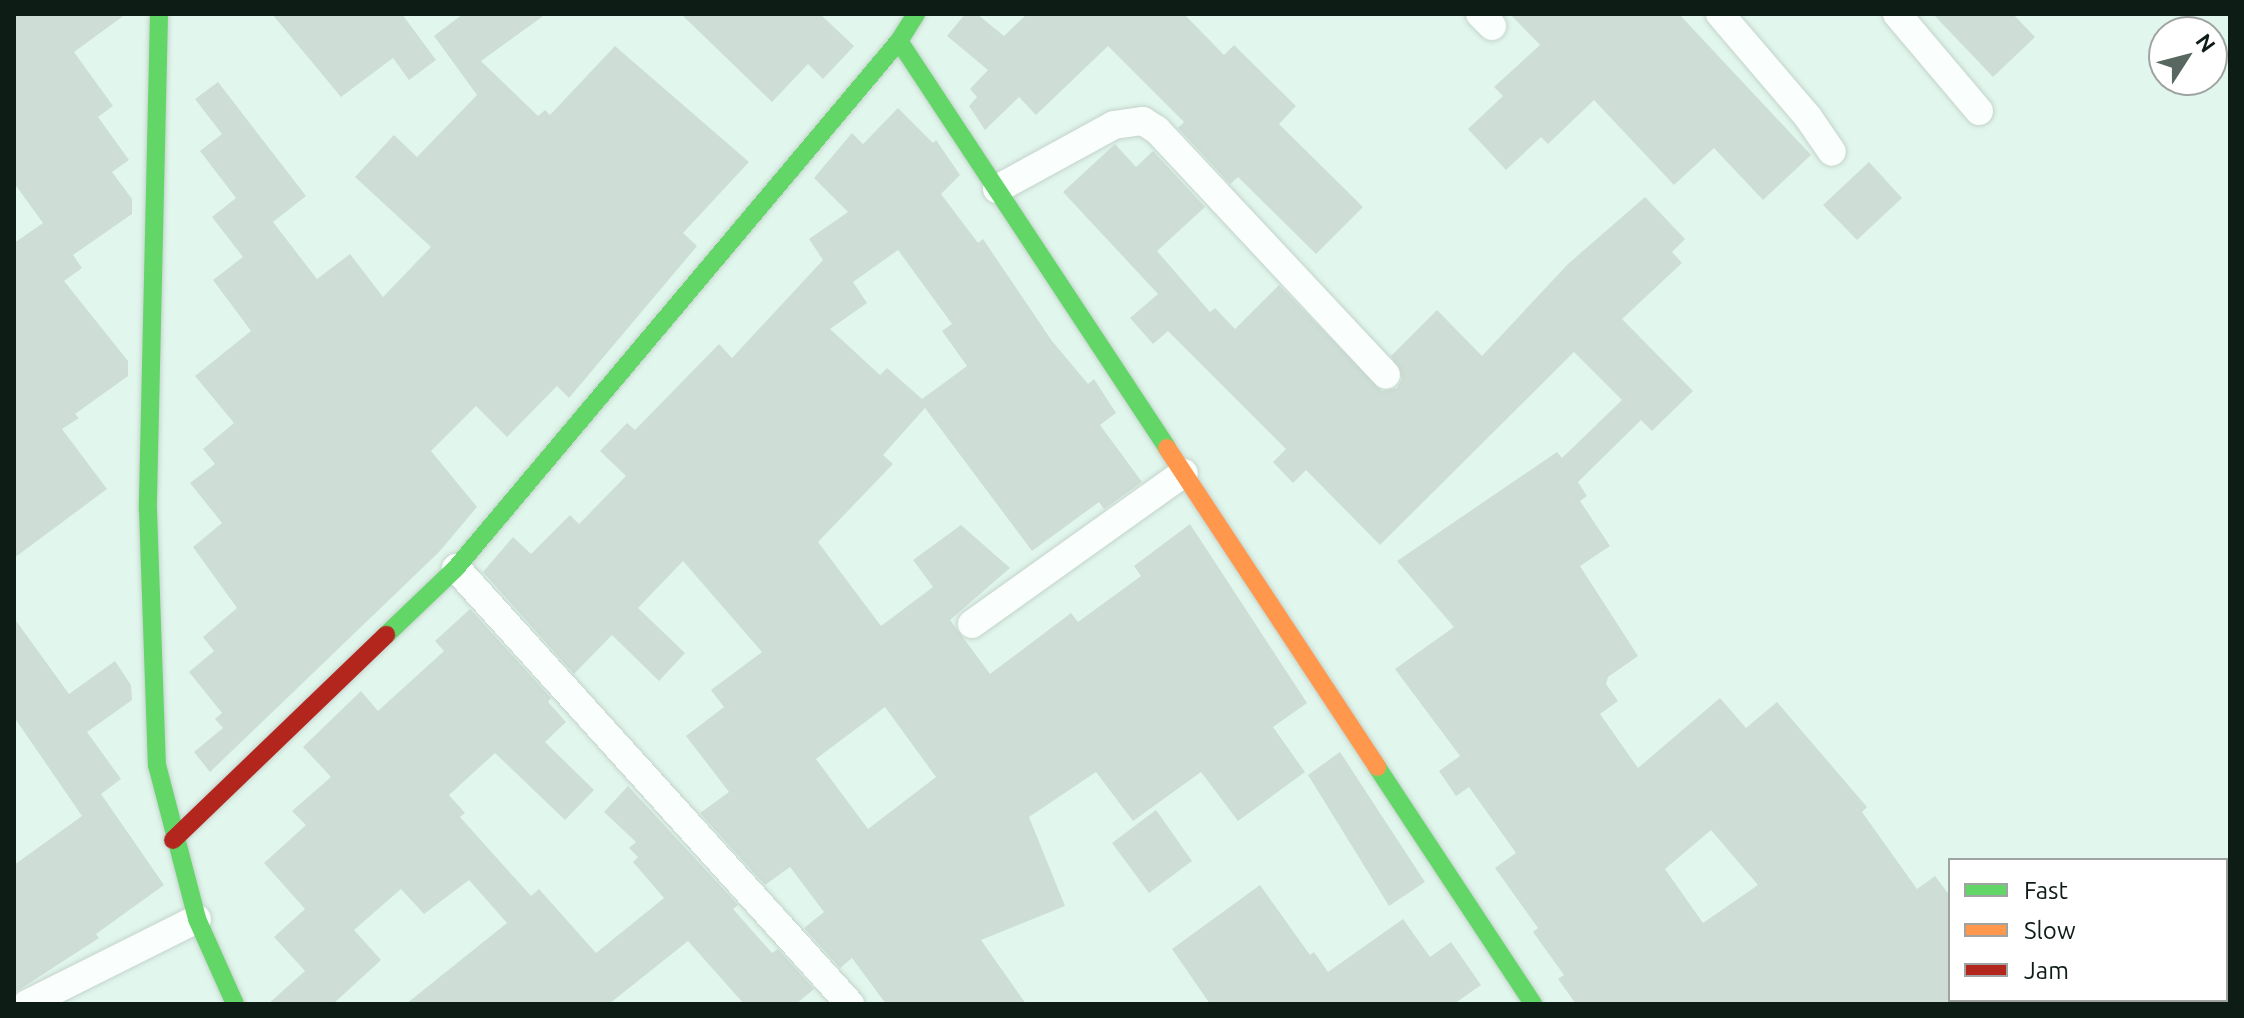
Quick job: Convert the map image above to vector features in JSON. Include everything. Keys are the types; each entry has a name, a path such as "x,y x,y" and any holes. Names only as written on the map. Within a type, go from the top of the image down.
{"street":[{"path":"159,14 156,230 149,311 150,615 157,765 173,840 197,919 235,1004"},
{"path":"173,840 456,568 899,41 916,14"},
{"path":"1720,14 1808,117 1832,152"},
{"path":"1897,14 1979,111"},
{"path":"899,41 1533,1004"},
{"path":"997,189 1114,125 1143,121 1157,130 1386,375"},
{"path":"972,624 1184,473"},
{"path":"456,568 850,1004"},
{"path":"27,1004 197,919"}],"building":[{"path":"14,14 126,14 74,52 113,106 98,117 129,160 112,172 132,199 132,214 73,255 82,268 64,281 128,361 128,376 75,414 79,418 62,429 107,489 14,558 14,243 43,223 14,183"},
{"path":"272,14 402,14 436,60 409,80 393,58 341,97"},
{"path":"463,14 546,14 481,61 538,116 545,110 550,115 615,46 749,162 683,233 697,246 569,398 557,386 507,437 476,406 431,451 477,507 439,552 210,772 194,752 223,728 215,719 222,713 189,672 214,651 203,637 237,608 193,547 222,523 190,483 215,464 203,449 234,423 195,376 251,331 213,280 243,257 212,217 236,198 200,151 222,134 195,99 218,82 306,196 273,222 317,279 350,254 383,297 431,247 355,177 394,135 417,157 477,95 434,36"},
{"path":"681,14 820,14 854,46 823,79 808,64 772,102"},
{"path":"965,14 977,14 1004,36 1027,14 1184,14 1224,55 1234,45 1296,106 1279,124 1363,207 1316,254 1238,177 1230,184 1178,128 1184,122 1108,46 1036,115 1019,97 985,130 969,106 977,97 970,89 988,70 947,36"},
{"path":"1510,14 1679,14 1811,155 1763,200 1714,148 1674,185 1594,100 1548,144 1541,137 1506,170 1468,129 1503,96 1494,87 1540,45"},
{"path":"1933,14 2013,14 2035,37 1993,77"},
{"path":"898,108 933,143 936,140 960,175 941,194 978,243 983,239 1052,341 1088,384 1094,379 1116,413 1100,425 1142,482 1104,509 1099,502 1032,551 925,408 883,455 893,464 818,542 881,626 933,587 913,560 961,525 1010,568 950,620 990,674 1071,613 1078,622 1141,576 1134,566 1190,524 1307,703 1273,727 1305,772 1238,821 1201,772 1133,821 1096,772 1029,817 1065,906 981,940 1026,1004 886,1004 852,958 840,968 804,928 824,912 790,867 765,885 700,813 729,792 686,736 724,707 711,690 762,652 683,561 638,608 685,653 659,681 612,635 574,674 483,572 513,537 531,554 570,515 579,524 626,476 600,451 627,423 635,430 719,344 732,358 823,260 809,239 848,212 814,178 852,133 863,144","holes":["898,250 952,324 942,331 967,366 922,399 887,368 880,375 830,329 867,303 853,282","885,707 936,777 868,829 816,759"]},
{"path":"1115,144 1136,167 1153,151 1205,207 1157,251 1210,312 1215,308 1235,329 1279,285 1382,391 1397,388 1402,379 1391,356 1437,310 1482,356 1568,264 1645,197 1685,239 1672,252 1682,263 1622,319 1693,391 1652,431 1641,420 1578,482 1587,496 1580,501 1610,546 1580,566 1638,656 1608,677 1606,684 1618,701 1600,714 1638,768 1720,698 1746,728 1777,702 1867,807 1862,812 1917,889 1935,876 1948,893 1950,1004 1576,1004 1558,979 1564,975 1533,932 1538,928 1495,868 1516,853 1469,787 1456,796 1439,771 1460,756 1395,669 1454,627 1397,561 1557,452 1562,458 1622,400 1574,352 1380,545 1306,470 1293,483 1273,462 1286,449 1168,331 1153,344 1130,318 1158,294 1063,192","holes":["1711,830 1758,885 1703,923 1665,869"]},
{"path":"1869,162 1902,198 1857,240 1823,205"},
{"path":"470,609 551,698 548,702 566,722 545,742 594,790 565,820 495,753 449,795 465,813 460,817 531,896 539,889 596,953 664,898 633,862 638,857 629,848 636,842 604,812 628,786 738,905 733,909 772,953 778,949 814,989 796,1004 744,1004 688,941 609,1004 406,1004 507,923 469,880 424,914 401,889 354,930 381,960 333,1004 268,1004 305,971 274,937 305,909 264,863 306,825 292,811 331,777 303,747 361,691 378,711 444,651 435,641"},
{"path":"14,618 69,694 115,661 131,685 132,700 87,732 121,779 101,794 164,885 96,934 99,938 14,993 14,865 82,816 14,717"},
{"path":"1340,752 1425,882 1389,906 1308,775"},
{"path":"1156,810 1192,861 1149,893 1112,843"},
{"path":"1260,885 1310,955 1314,952 1328,972 1403,919 1430,957 1451,942 1481,985 1454,1004 1210,1004 1172,949"}],"traffic: fast":[{"path":"159,14 148,510 157,765 197,919 235,1004"},
{"path":"916,14 899,41 1167,448"},
{"path":"386,635 456,568 899,41"},
{"path":"1377,767 1533,1004"}],"traffic: slow":[{"path":"1167,448 1377,767"}],"traffic: jam":[{"path":"173,840 386,635"}]}
